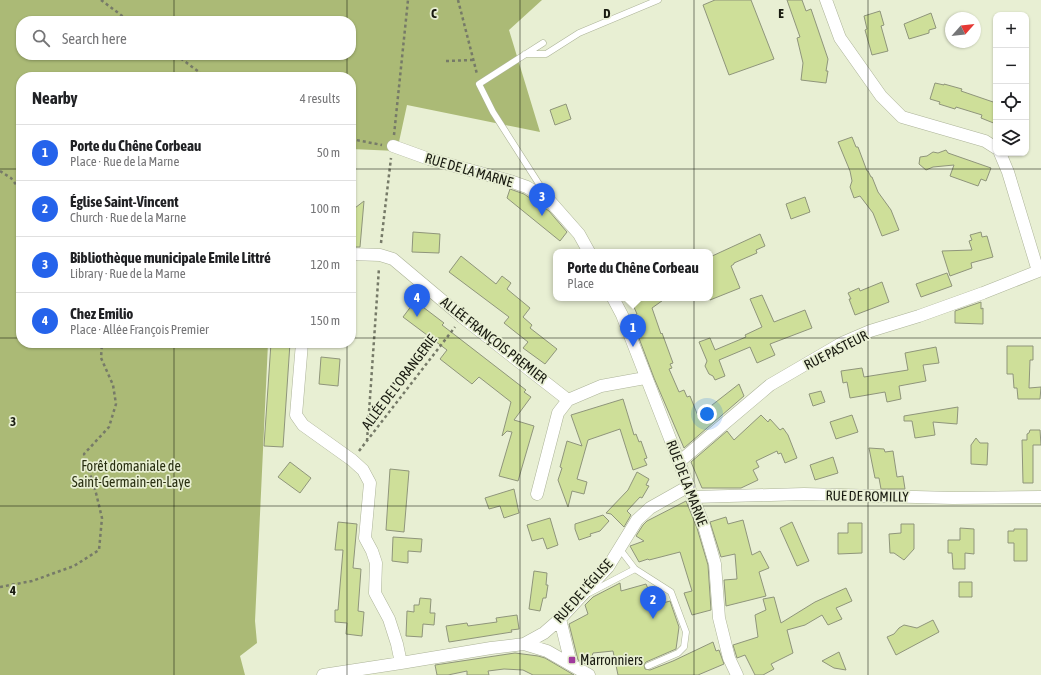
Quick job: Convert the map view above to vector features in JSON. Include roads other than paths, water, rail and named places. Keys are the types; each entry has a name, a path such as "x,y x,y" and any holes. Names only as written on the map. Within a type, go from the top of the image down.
{"street":[{"path":"826,0 840,38 881,96 902,117 985,141 993,146"},
{"name":"RUE DE LA MARNE","path":"393,146 429,159 527,187 549,200 578,234 587,249"},
{"path":"1001,156 1008,172 1039,270"},
{"name":"ALLÉE FRANÇOIS PREMIER","path":"356,254 380,255 393,259 462,317 568,400"},
{"name":"RUE PASTEUR","path":"679,462 770,386 842,343 870,331 920,316 1039,270"},
{"name":"RUE DE LA MARNE","path":"615,301 622,315 645,378 704,526 715,564 719,618 729,658 737,675"},
{"path":"302,348 296,415 303,425 352,460 363,470 370,483 365,538 372,551 376,564 375,593 389,619 401,663"},
{"path":"537,494 558,413 568,400 601,386 645,378"},
{"name":"RUE DE ROMILLY","path":"691,492 953,498 1041,497"},
{"name":"RUE DE L'ÉGLISE","path":"524,644 544,633 608,567 636,520 650,508 691,492"},
{"path":"560,618 571,664"},
{"path":"323,675 524,644 547,650 589,675"}],"lane":[{"path":"525,54 546,54 579,33 658,0"},
{"path":"543,43 480,84 493,112 549,200"},
{"path":"619,548 635,569 671,592 686,632 684,647 678,653 648,666"},
{"path":"580,597 635,569"}],"place":[{"name":"Bibliothèque municipale Emile Littré","path":"542,216"},
{"name":"Chez Emilio","path":"417,317"},
{"name":"Porte du Chêne Corbeau","path":"633,347"},
{"name":"Église Saint-Vincent","path":"653,619"},
{"name":"Marronniers","path":"572,660"}],"park label":[{"name":"Forêt domaniale de Saint-Germain-en-Laye","path":"131,474"}]}
